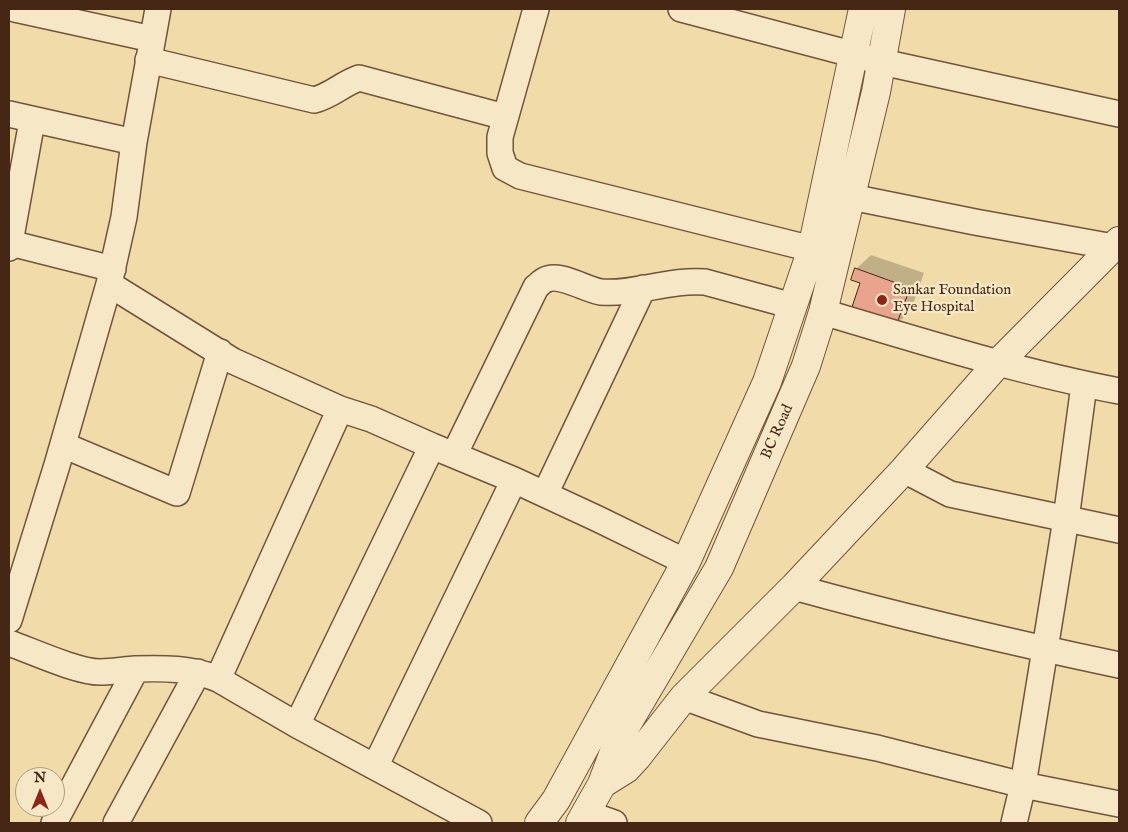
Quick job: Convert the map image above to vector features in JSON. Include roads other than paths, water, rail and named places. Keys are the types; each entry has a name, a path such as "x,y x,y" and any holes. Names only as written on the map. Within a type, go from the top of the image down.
{"street":[{"path":"15,9 314,100 326,97 348,82 359,78 506,117"},
{"path":"9,620 63,445 111,277 124,217 134,142 158,9"},
{"path":"536,9 500,137 500,153 505,168 520,176 812,249"},
{"path":"539,823 556,800 686,562 768,382 812,249 863,9"},
{"name":"BC Road","path":"583,818 602,784 620,736 719,568 806,366 823,312 876,92 891,9"},
{"path":"689,10 882,62 1119,114"},
{"path":"134,142 20,118 9,245 111,277 233,361 340,409 370,419 514,480 686,562"},
{"path":"851,197 975,222 1118,245"},
{"path":"602,784 626,769 688,693 794,586 904,470 998,363 1118,245"},
{"path":"297,724 443,451 536,287 547,278 559,278 600,292 614,292 690,281 705,282 793,306"},
{"path":"545,494 644,288"},
{"path":"823,312 998,363 1084,385 1119,391"},
{"path":"63,445 177,492 220,352"},
{"path":"1014,823 1023,784 1066,519 1084,385"},
{"path":"116,823 208,675 340,409"},
{"path":"904,470 950,494 1119,530"},
{"path":"375,766 514,480"},
{"path":"794,586 859,605 1045,650 1119,665"},
{"path":"9,642 82,669 99,672 136,669 188,670 208,675 479,823"},
{"path":"634,659 659,670 688,693 758,724 877,748 1023,784 1119,804"},
{"path":"54,823 136,669"},
{"path":"583,818 614,823"}],"place":[{"name":"Sankar Foundation Eye Hospital","path":"882,300"}]}
